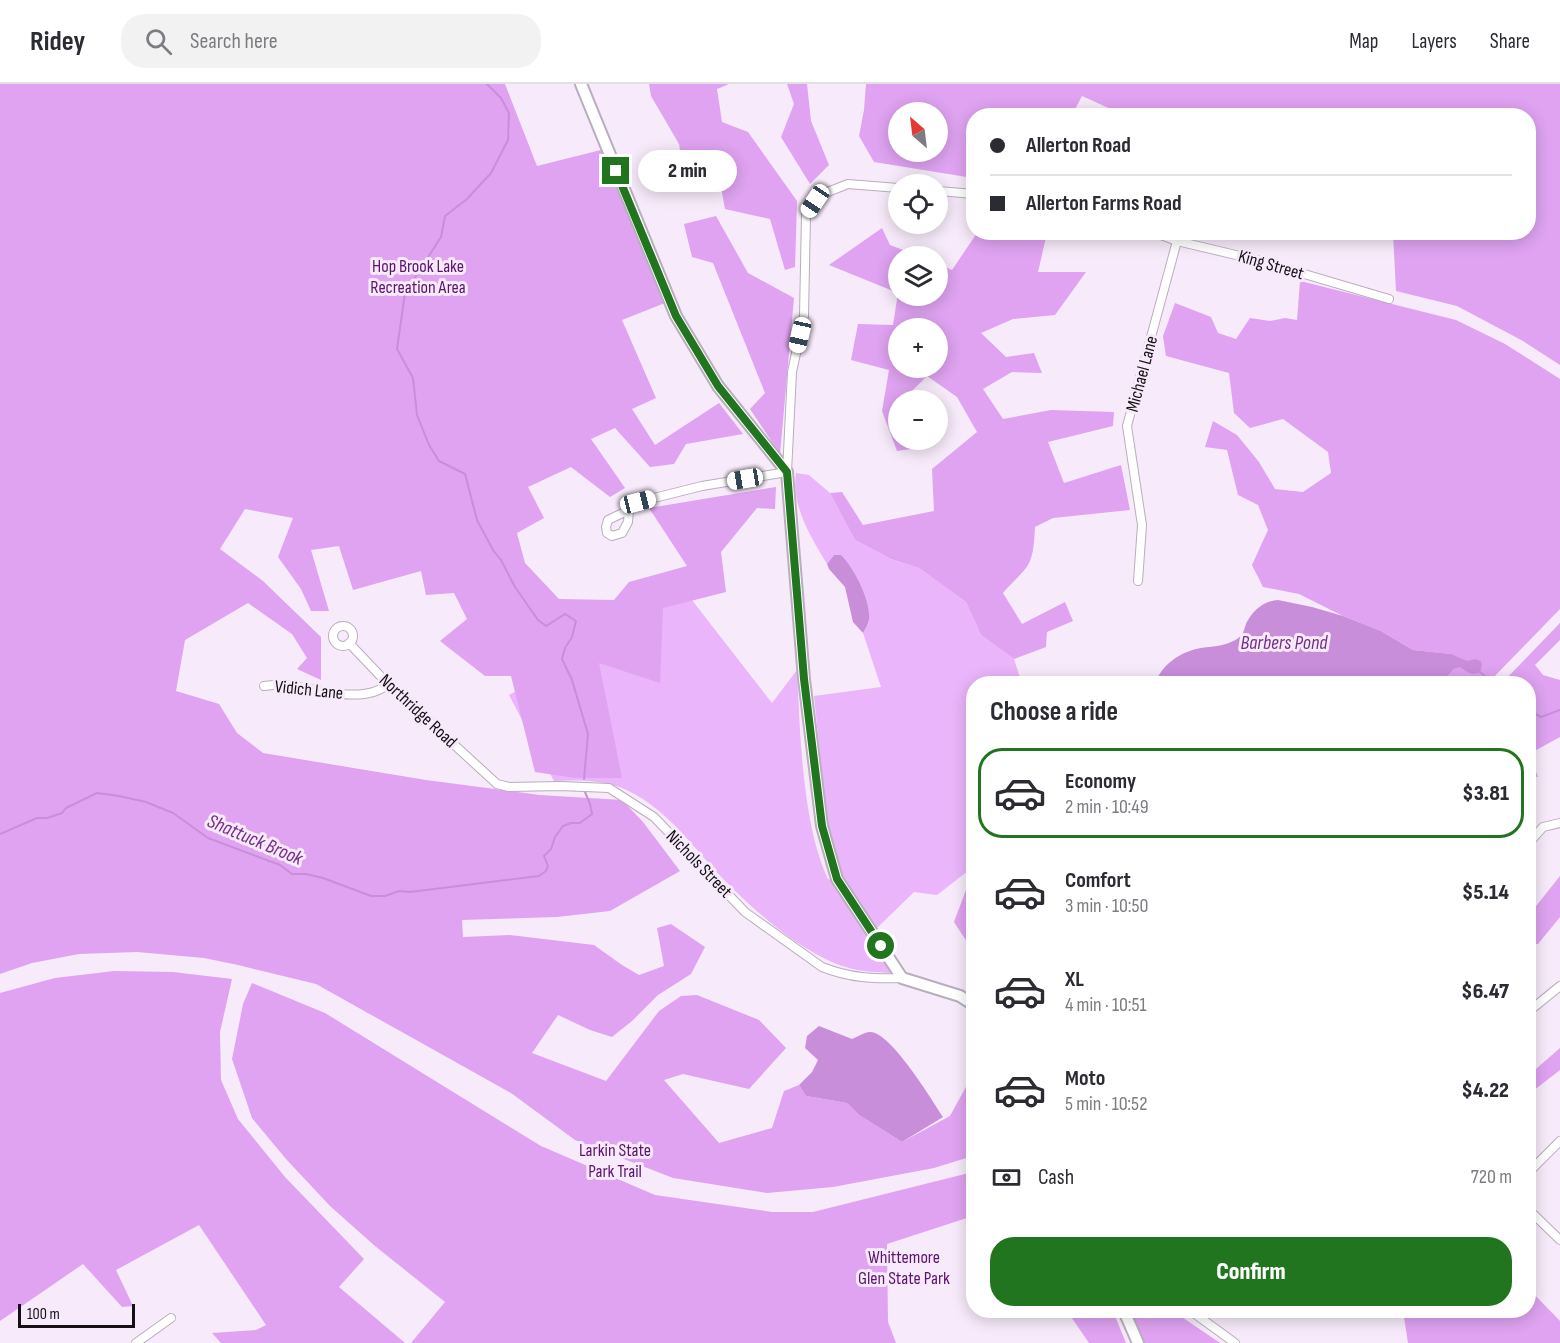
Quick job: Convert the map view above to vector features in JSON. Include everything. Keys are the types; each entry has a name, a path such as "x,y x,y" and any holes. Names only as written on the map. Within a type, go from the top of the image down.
{"street":[{"path":"581,84 676,316 718,386 787,472"},
{"path":"888,187 848,184 820,195 806,215 804,316 792,372 787,472 804,679 822,826 837,879 902,978 966,1000"},
{"path":"948,192 966,193"},
{"name":"King Street","path":"1177,241 1257,260 1389,299"},
{"name":"Michael Lane","path":"1138,581 1142,525 1127,426 1177,241"},
{"path":"630,510 638,502 692,489 787,472"},
{"name":"Northridge Road","path":"349,643 388,684 488,778"},
{"name":"Vidich Lane","path":"264,686 284,685 359,695 377,691 388,684"},
{"name":"Nichols Street","path":"488,778 497,784 509,787 609,788 654,817 745,912 822,967 869,980 902,978"},
{"path":"1536,834 1543,826 1560,823"},
{"path":"1536,1006 1560,986"},
{"path":"1536,1165 1560,1141"},
{"path":"1536,1217 1560,1240"},
{"path":"136,1343 171,1318"},
{"path":"1127,1318 1138,1343"},
{"path":"1201,1318 1235,1343"}],"shaded area":[{"path":"796,473 809,475 830,493 855,540 891,559 919,568 966,602 981,635 1014,659 1019,676 966,676 966,872 937,895 914,892 877,928 841,873 827,822 814,696 881,687 863,633 869,622 834,555 827,564 809,532 799,509 795,485"},
{"path":"681,586 772,703 797,670 804,777 819,857 828,879 831,880 891,973 846,967 828,960 791,938 739,895 671,822 636,795 606,783 554,781 509,695 543,676"}],"green space":[{"name":"Hop Brook Lake Recreation Area","path":"0,84 505,84 537,166 601,150 665,303 622,320 656,398 632,409 655,445 719,403 743,434 686,444 674,464 650,467 615,428 591,439 625,488 610,497 571,467 528,487 544,518 517,533 525,563 559,599 614,600 629,582 687,566 649,508 776,487 775,509 757,508 721,552 726,592 663,608 660,683 599,663 622,778 575,778 535,772 511,676 485,676 440,641 467,619 454,593 426,595 421,571 353,590 339,546 311,550 329,611 311,611 301,589 278,557 293,518 245,509 220,549 263,581 321,637 321,680 297,669 307,658 292,634 248,603 185,640 176,691 219,704 237,733 263,753 426,780 540,795 622,800 643,822 680,871 610,911 557,917 462,920 463,937 510,935 594,945 639,975 664,966 657,928 671,924 705,947 691,974 658,995 612,1037 590,1030 558,1015 532,1053 606,1081 659,1011 681,996 697,995 759,1020 786,1048 749,1089 683,1074 664,1080 719,1143 772,1128 784,1091 799,1085 806,1096 847,1103 859,1115 902,1142 950,1116 966,1087 966,1158 934,1168 833,1187 767,1193 673,1178 575,1140 511,1093 316,984 204,958 137,952 79,954 32,963 0,974"},
{"path":"649,84 729,84 717,89 722,122 748,132 797,201 795,267 785,270 770,219 725,209 720,182 685,181 679,144 651,96"},
{"path":"787,84 807,84 811,121 829,165 810,184 781,137 794,104"},
{"path":"866,84 1560,84 1560,365 1523,341 1457,306 1396,291 1393,240 1536,240 1536,108 1109,108 1082,96 1076,108 966,108 966,177 874,162 859,136"},
{"path":"716,216 748,273 794,298 780,454 750,409 765,393 713,263 692,257 684,224"},
{"path":"882,228 893,246 888,246 888,289 829,265"},
{"path":"972,240 1045,240 1038,272 1086,272 1055,315 1013,319 981,333 1006,357 1034,353 1042,373 1012,372 983,389 1003,419 1051,410 1114,412 1113,426 1048,442 1064,483 1121,465 1130,510 1053,518 1035,527 1031,559 1003,593 1022,624 1065,602 1073,621 1047,632 1046,647 1014,659 981,635 966,602 919,568 891,559 855,540 830,493 842,492 863,525 934,511 932,469 977,432 957,397 930,378 948,378 948,318 894,318 896,306 948,306 948,268 952,270"},
{"path":"1300,281 1456,320 1505,344 1560,379 1560,609 1495,676 1448,676 1454,669 1475,659 1467,662 1450,654 1413,650 1381,631 1343,616 1299,594 1263,587 1252,565 1268,530 1258,505 1238,495 1227,450 1205,447 1213,421 1237,435 1259,462 1275,489 1303,492 1331,473 1328,452 1283,419 1250,428 1234,413 1229,373 1166,356 1163,336 1175,303 1211,317 1218,333 1236,339 1250,318 1270,321 1285,318 1297,320"},
{"path":"858,324 888,325 888,370 851,360"},
{"path":"888,376 888,378 925,378 913,390 888,390 888,427 882,411"},
{"path":"1560,623 1560,640 1535,665 1543,675 1560,680 1560,737 1536,750 1536,676 1509,676"},
{"path":"1560,876 1560,917 1538,944 1536,944 1536,906"},
{"path":"966,890 966,940 954,922"},
{"path":"114,971 173,972 232,979 220,1032 221,1080 238,1119 285,1177 364,1259 339,1287 405,1343 221,1343 212,1333 256,1330 266,1325 199,1225 116,1270 133,1306 122,1307 83,1264 0,1321 0,993 55,978"},
{"path":"252,983 325,1013 541,1146 655,1195 772,1212 813,1212 966,1174 966,1218 887,1244 888,1322 896,1343 411,1343 445,1302 375,1246 330,1206 252,1118 232,1059 243,1004"},
{"path":"1560,1048 1560,1070 1536,1089 1536,1069"},
{"path":"1536,1296 1560,1321 1560,1343 1408,1343 1404,1318 1536,1318"},
{"path":"1072,1318 1116,1318 1126,1343 1089,1343"},
{"path":"1134,1318 1183,1318 1220,1343 1145,1343"}],"water":[{"path":"834,555 841,555 846,561 856,576 864,595 869,620 863,633 853,622 845,587 827,564"},
{"name":"Barbers Pond","path":"1278,600 1343,616 1381,631 1413,650 1451,654 1467,661 1475,659 1481,661 1480,672 1467,672 1460,667 1454,669 1448,676 1159,676 1166,666 1182,654 1196,649 1222,645 1237,639 1242,635 1254,612 1269,602"},
{"path":"819,1026 852,1039 870,1032 888,1042 910,1068 943,1117 902,1142 859,1115 847,1103 806,1096 799,1085 812,1072 818,1060 805,1048 807,1036"}],"waterway":[{"name":"Shattuck Brook","path":"487,84 501,98 509,113 508,140 491,173 467,199 445,216 441,237 405,293 397,349 413,378 417,415 429,445 439,461 465,474 477,520 515,587 538,620 546,626 565,614 576,621 562,659 572,680 588,734 584,779"},
{"path":"1480,672 1485,676"},
{"path":"1536,714 1541,717 1560,710"},
{"name":"Shattuck Brook","path":"0,834 37,818 47,818 62,813 66,808 97,793 119,796 146,802 173,813 208,838 280,865 292,874 323,878 371,896 385,896 399,891 410,892 539,876 546,871 548,866 544,856 551,849 555,837 563,826 580,823 592,814 585,792"}],"route":[{"path":"616,171 676,316 718,386 787,472 804,679 822,826 837,879 881,946"}],"park label":[{"name":"Larkin State Park Trail","path":"615,1160"},
{"name":"Whittemore Glen State Park","path":"904,1267"}]}
